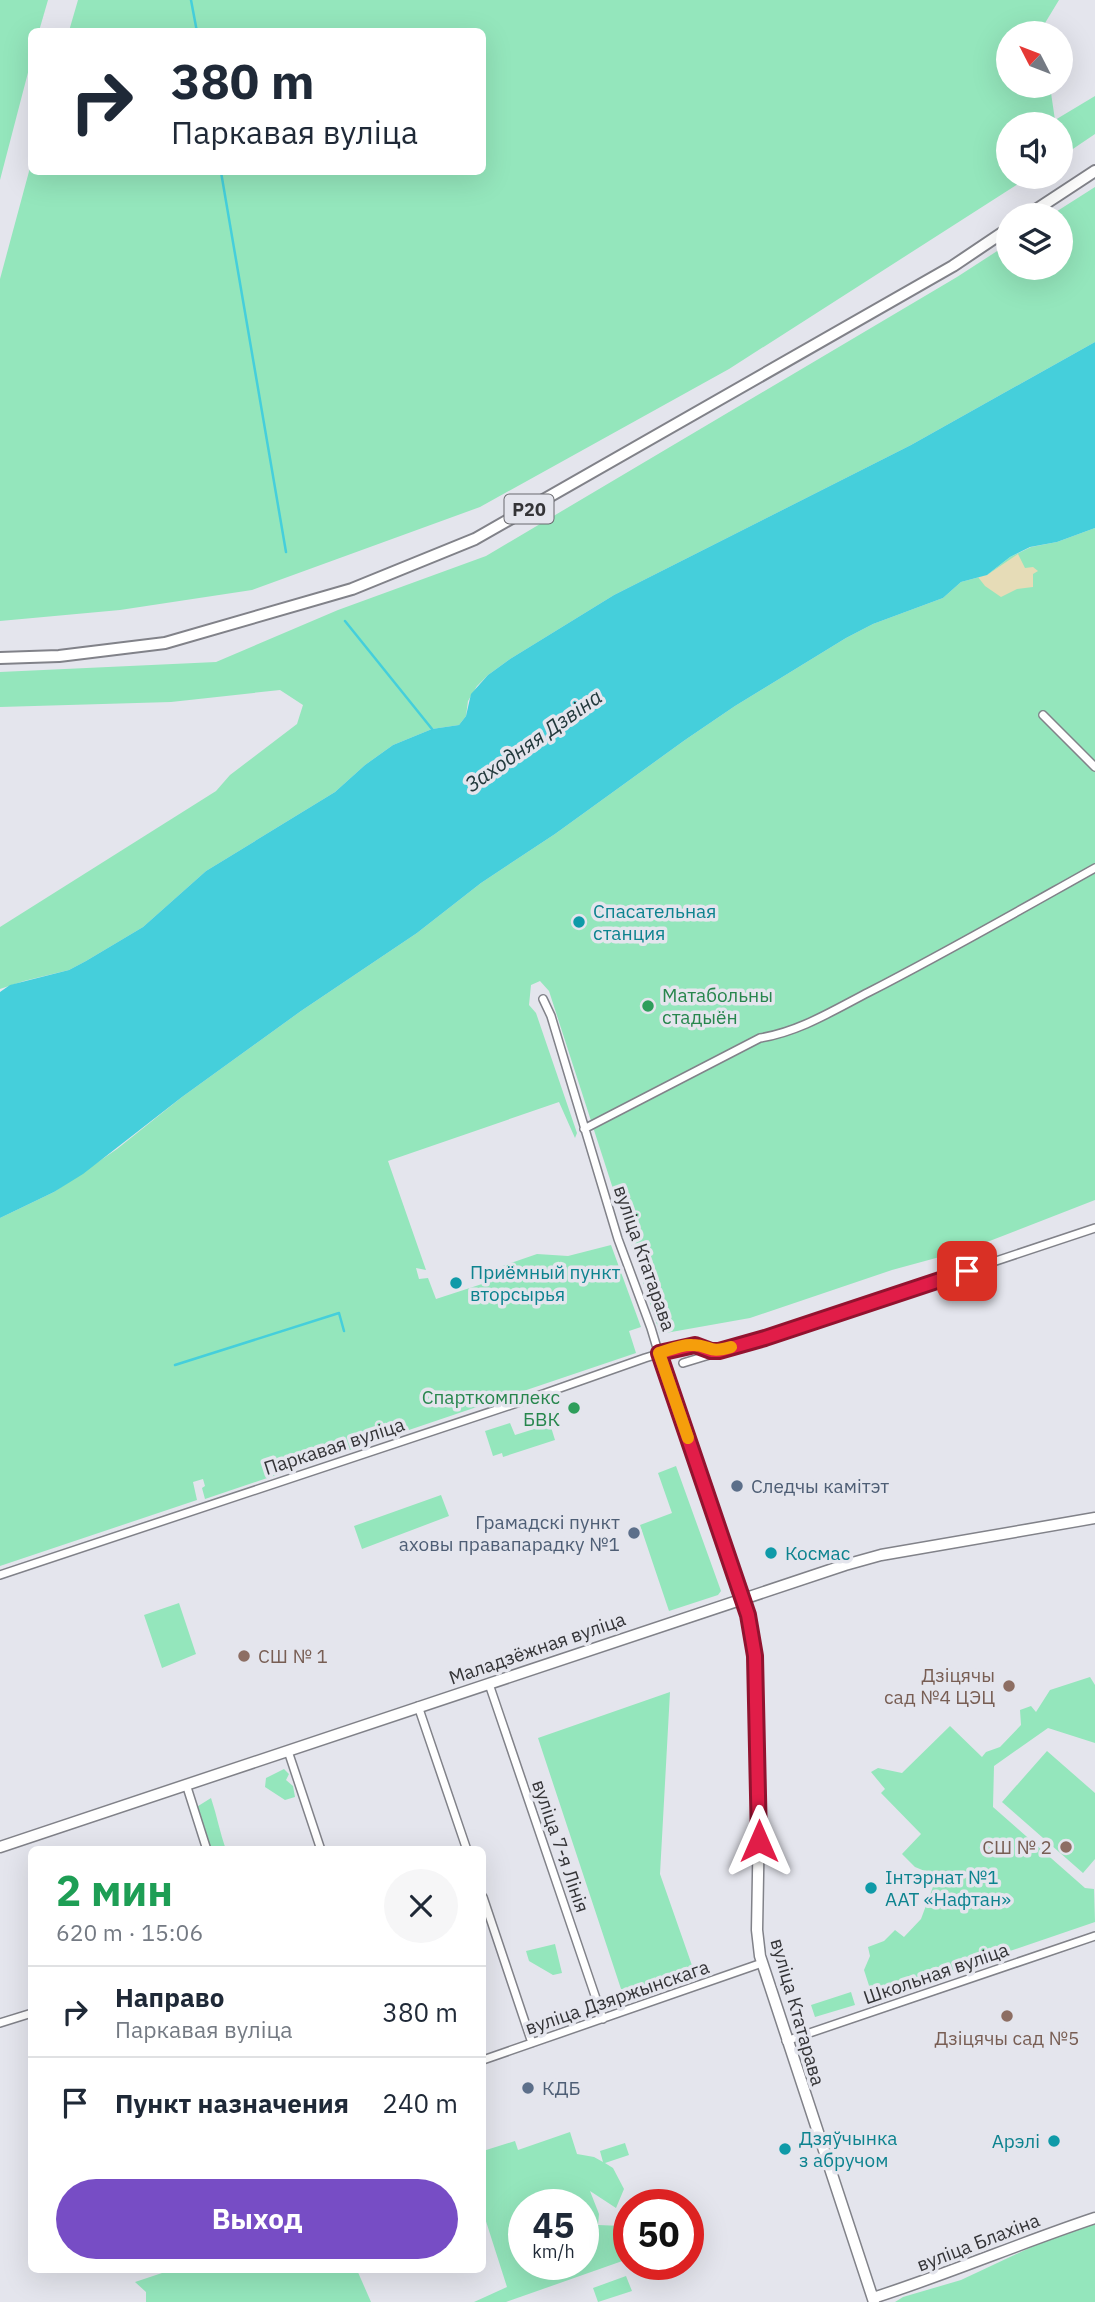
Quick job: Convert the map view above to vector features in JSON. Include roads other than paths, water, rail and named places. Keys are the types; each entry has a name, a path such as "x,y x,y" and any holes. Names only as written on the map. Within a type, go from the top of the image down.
{"main road":[{"path":"1046,203 1095,170"},
{"name":"Р20","path":"0,658 59,656 164,643 352,589 475,539 953,266 996,237"},
{"name":"Маладзёжная вуліца","path":"0,1847 743,1597 881,1555 1095,1518"},
{"name":"вуліца Ктатарава","path":"743,1597 755,1656 759,1808 757,1930 762,1964 873,2300"},
{"name":"вуліца Блахіна","path":"873,2300 1095,2218"}],"street":[{"path":"1043,715 1095,767"},
{"path":"584,1129 761,1038 780,1035 816,1019 920,966 1095,868"},
{"name":"вуліца Ктатарава","path":"543,999 551,1016 618,1239 743,1597"},
{"name":"Паркавая вуліца","path":"683,1363 1095,1228"},
{"name":"Паркавая вуліца","path":"0,1575 659,1353 695,1345 719,1351"},
{"name":"вуліца 7-я Лінія","path":"489,1684 603,2019"},
{"path":"418,1706 466,1846"},
{"path":"288,1751 320,1846"},
{"path":"186,1784 206,1846"},
{"path":"486,1906 532,2043"},
{"name":"Школьная вуліца","path":"786,2041 1095,1936"},
{"name":"вуліца Дзяржынскага","path":"486,2059 762,1964"},
{"path":"0,2023 28,2013"}],"water":[{"name":"Заходняя Дзвіна","path":"1095,342 1095,528 1057,542 1030,547 1010,557 987,575 961,582 943,598 873,624 735,706 555,834 481,883 417,933 301,1011 182,1097 83,1174 54,1192 0,1218 0,992 10,985 69,970 86,961 143,927 206,871 335,792 393,745 432,729 459,725 466,716 471,694 488,675 614,595 911,445"}],"waterway":[{"path":"191,0 196,28"},
{"path":"222,175 286,552"},
{"path":"345,621 432,729"},
{"path":"175,1365 339,1313 344,1331"}],"place":[{"name":"Спасательная станция","path":"579,922"},
{"name":"Матабольны стадыён","path":"648,1006"},
{"name":"Приёмный пункт вторсырья","path":"456,1283"},
{"name":"Спарткомплекс БВК","path":"574,1408"},
{"name":"Следчы камітэт","path":"737,1486"},
{"name":"Грамадскі пункт аховы правапарадку №1","path":"634,1533"},
{"name":"Космас","path":"771,1553"},
{"name":"СШ № 1","path":"244,1656"},
{"name":"Дзіцячы сад №4 ЦЭЦ","path":"1009,1686"},
{"name":"СШ № 2","path":"1066,1847"},
{"name":"Інтэрнат №1 ААТ «Нафтан»","path":"871,1888"},
{"name":"Дзіцячы сад №5","path":"1007,2016"},
{"name":"КДБ","path":"528,2088"},
{"name":"Арэлі","path":"1054,2141"},
{"name":"Дзяўчынка з абручом","path":"785,2149"}]}
